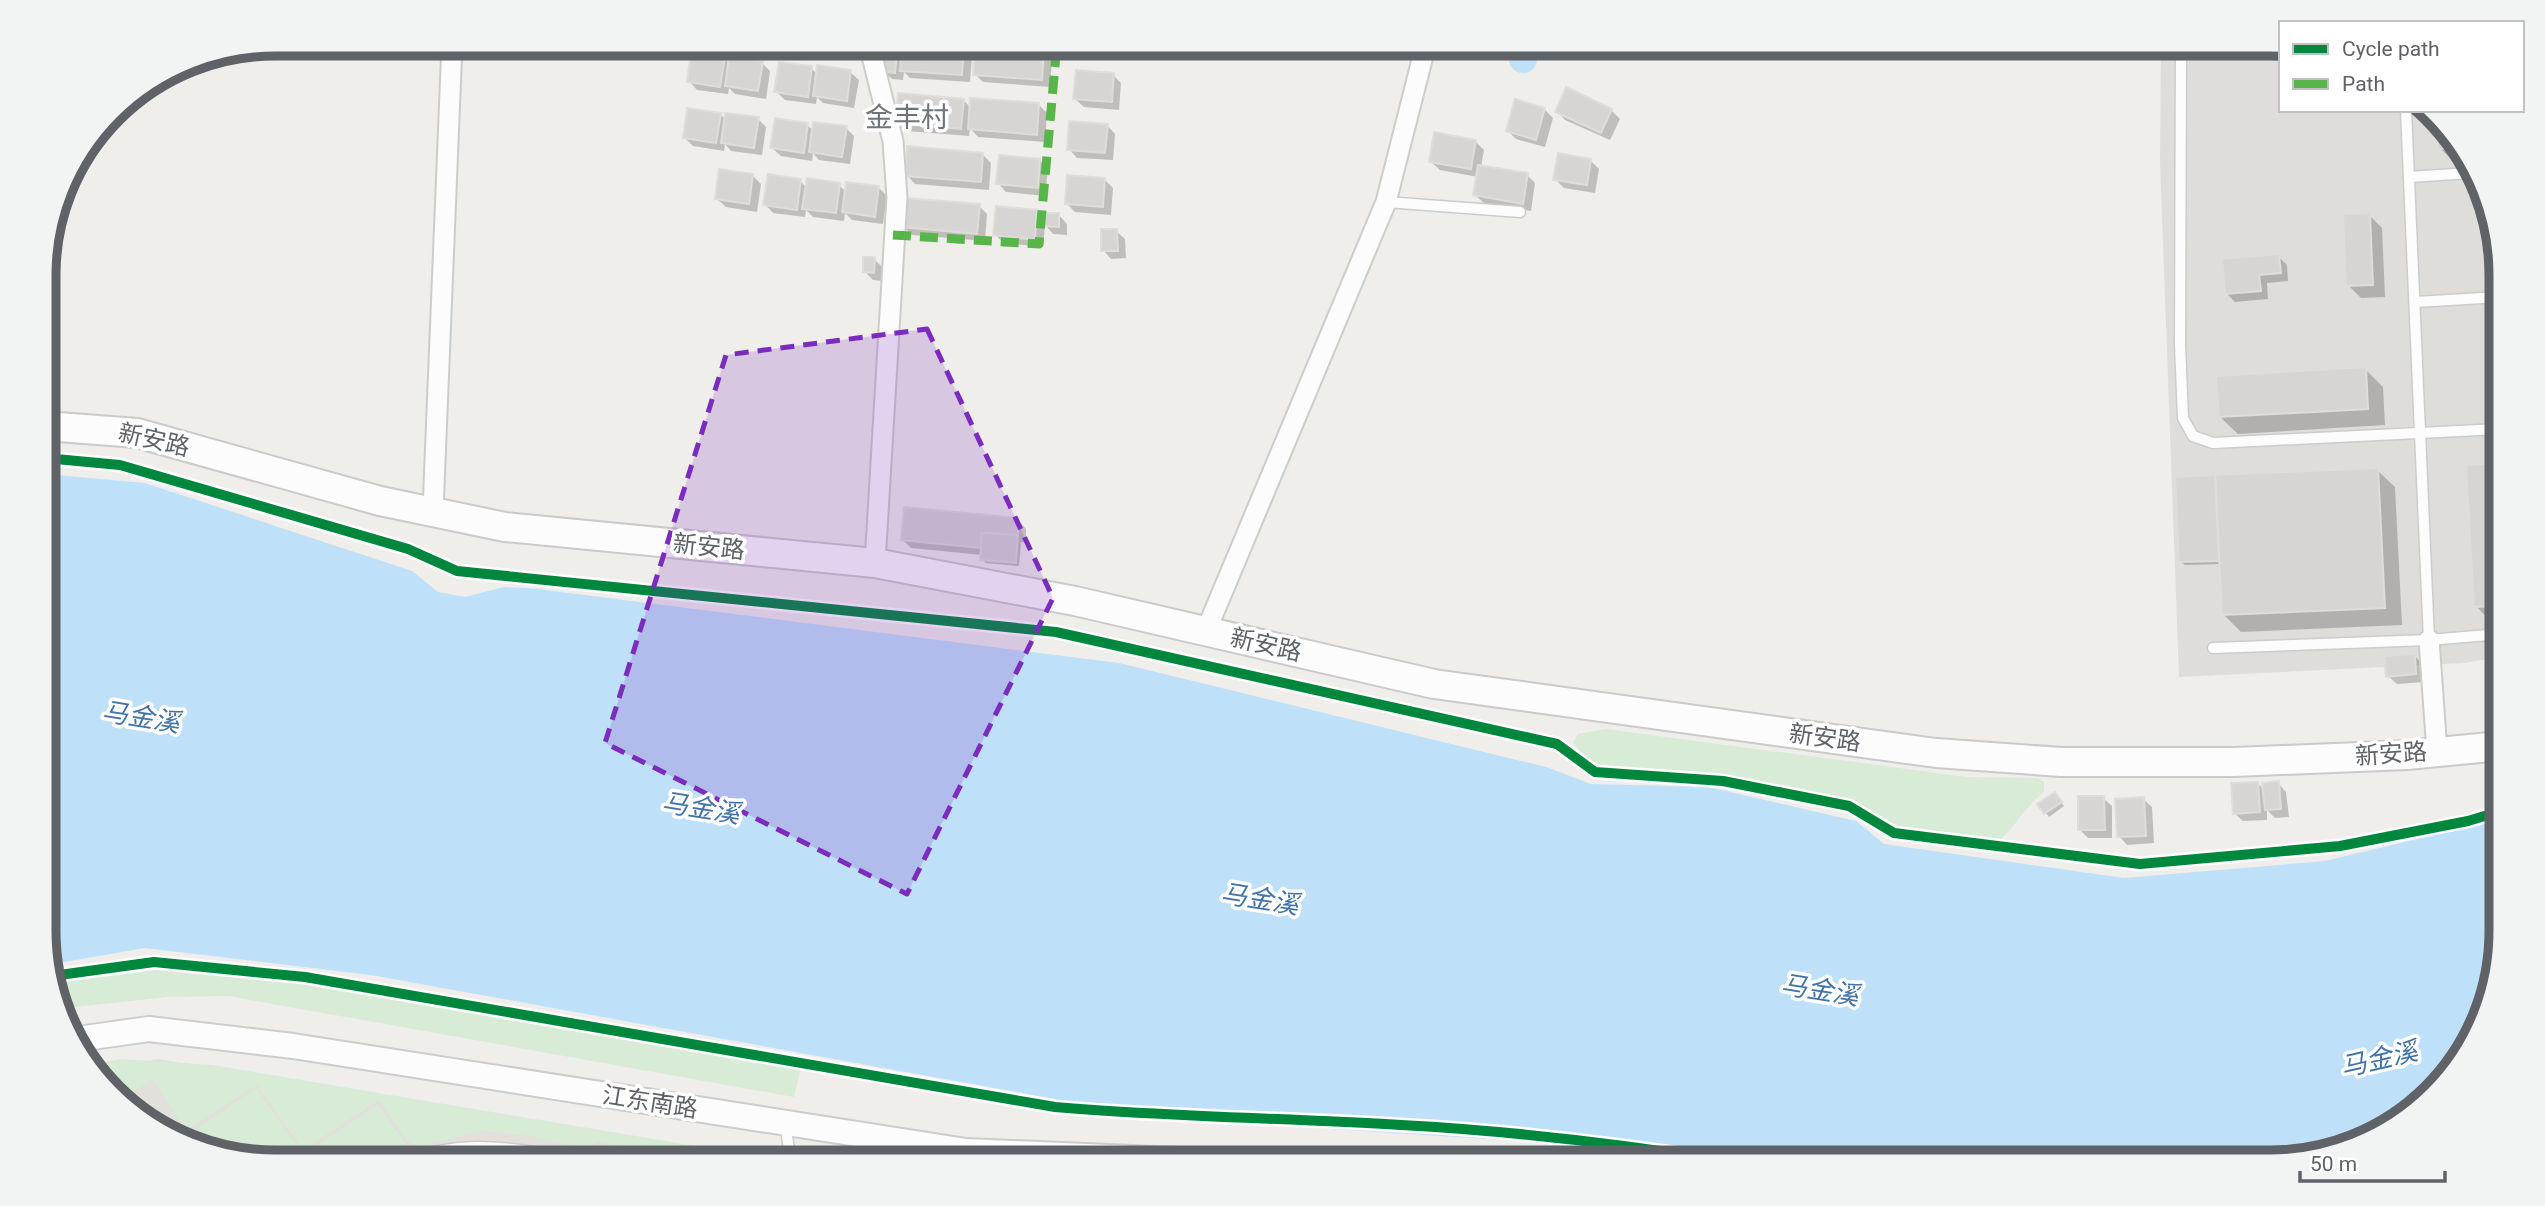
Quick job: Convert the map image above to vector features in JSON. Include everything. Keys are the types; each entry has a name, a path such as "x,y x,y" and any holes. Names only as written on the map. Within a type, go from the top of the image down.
{"main road":[{"name":"新安路","path":"56,427 137,433 380,501 505,527 875,564 1075,601 1434,684 1936,753 2061,762 2234,762 2489,747"}],"street":[{"path":"433,510 452,56"},
{"path":"872,56 893,141 897,197 882,491 875,564"},
{"path":"1206,631 1387,202 1423,56"},
{"path":"2429,640 2437,752"},
{"name":"江东南路","path":"84,1038 149,1029 215,1037 785,1123 895,1150"}],"lane":[{"path":"2181,56 2180,356 2183,418 2193,436 2213,443 2489,430"},
{"path":"2406,112 2429,640"},
{"path":"2409,177 2464,173"},
{"path":"1387,202 1520,212"},
{"path":"2416,302 2489,298"},
{"path":"2213,648 2429,640 2489,635"},
{"path":"785,1123 789,1150"},
{"path":"468,1150 524,1150"}],"highlighted area":[{"path":"927,329 1053,598 907,894 605,743 726,355"}],"shaded area":[{"path":"2161,56 2279,56 2279,112 2416,112 2444,142 2460,165 2482,218 2489,275 2489,659 2464,663 2179,677 2160,161"},
{"path":"158,1059 697,1150 260,1150 218,1143 165,1121 120,1086 106,1069"}],"green space":[{"path":"1606,729 1967,777 2038,778 2044,782 2044,792 2001,839 1923,832 1899,826 1844,799 1710,774 1608,767 1591,762 1573,743 1578,734"},
{"path":"158,970 256,977 801,1068 794,1097 228,996 168,997 70,1007 62,982"},
{"path":"121,1059 212,1065 719,1150 625,1150 621,1146 597,1142 589,1149 530,1136 484,1131 416,1147 407,1141 381,1102 376,1102 303,1150 257,1085 186,1130 153,1079 129,1094 100,1063"},
{"path":"256,1088 299,1150 260,1150 232,1146 191,1133"},
{"path":"378,1104 405,1143 395,1150 310,1150"}],"water":[{"path":"1510,56 1536,56 1536,64 1528,72 1518,72 1510,64"},
{"name":"马金溪","path":"56,475 145,483 412,571 438,592 465,597 504,587 529,588 1119,663 1546,767 1591,784 1709,787 1856,821 1884,844 2124,878 2325,861 2489,822 2487,960 2477,1002 2460,1041 2425,1086 2380,1121 2327,1143 2285,1150 1588,1150 1518,1141 1067,1112 1055,1099 371,975 145,948 59,963 56,931"}],"building":[{"path":"690,56 725,56 720,87 687,82"},
{"path":"729,56 763,61 758,91 725,86"},
{"path":"883,56 897,56 895,73 881,71"},
{"path":"901,56 963,56 962,75 900,71"},
{"path":"974,56 1044,56 1042,80 973,75"},
{"path":"779,62 812,66 808,97 774,92"},
{"path":"817,65 851,70 847,101 813,96"},
{"path":"1076,70 1114,73 1112,102 1073,99"},
{"path":"1566,87 1612,109 1601,133 1555,112"},
{"path":"898,93 964,99 961,129 896,123"},
{"path":"970,98 1039,103 1037,135 968,129"},
{"path":"1515,99 1545,108 1536,140 1506,131"},
{"path":"687,108 721,113 716,143 683,138"},
{"path":"725,113 759,117 754,148 721,143"},
{"path":"775,118 808,123 804,153 770,148"},
{"path":"1069,121 1108,124 1105,153 1067,150"},
{"path":"813,122 847,126 842,157 809,152"},
{"path":"1434,132 1476,140 1471,169 1429,162"},
{"path":"2437,134 2449,148 2438,149"},
{"path":"907,146 983,153 981,182 905,176"},
{"path":"1558,153 1591,159 1587,185 1553,180"},
{"path":"999,155 1040,159 1038,188 996,184"},
{"path":"1478,165 1528,173 1523,204 1473,195"},
{"path":"719,169 753,174 749,204 715,199"},
{"path":"768,174 801,179 797,210 763,205"},
{"path":"1067,175 1105,178 1103,207 1065,204"},
{"path":"807,178 840,183 836,213 802,209"},
{"path":"846,182 879,186 875,217 842,212"},
{"path":"904,198 980,204 977,234 902,227"},
{"path":"996,206 1037,210 1035,240 993,235"},
{"path":"1043,213 1059,213 1059,227 1043,226"},
{"path":"2370,213 2373,285 2346,286 2343,214"},
{"path":"1101,229 1117,229 1118,251 1101,251"},
{"path":"2279,254 2281,273 2259,275 2261,291 2225,294 2222,259"},
{"path":"863,257 875,257 874,273 863,272"},
{"path":"2366,367 2368,409 2219,417 2216,376"},
{"path":"2489,464 2489,606 2474,607 2466,465"},
{"path":"2378,468 2385,608 2222,615 2215,475"},
{"path":"2215,475 2219,561 2179,562 2175,477"},
{"path":"904,507 1019,518 1018,535 982,533 981,548 901,540"},
{"path":"982,533 1018,535 1016,563 980,560"},
{"path":"2415,654 2416,674 2386,677 2384,656"},
{"path":"2279,781 2281,809 2265,810 2262,783"},
{"path":"2258,782 2260,812 2233,814 2231,783"},
{"path":"2055,792 2062,802 2044,814 2037,804"},
{"path":"2078,796 2104,796 2105,830 2078,830"},
{"path":"2144,797 2146,836 2117,837 2115,799"}],"marked path":[{"path":"893,235 1039,244 1056,56"}],"cycle path":[{"path":"56,459 120,465 408,549 457,571 1056,632 1557,744 1595,772 1723,781 1849,806 1894,833 2140,864 2340,846 2489,815"},
{"path":"61,975 154,962 305,977 1055,1107 1443,1128 1651,1150"}],"district":[{"name":"金丰村","path":"907,117"}]}
